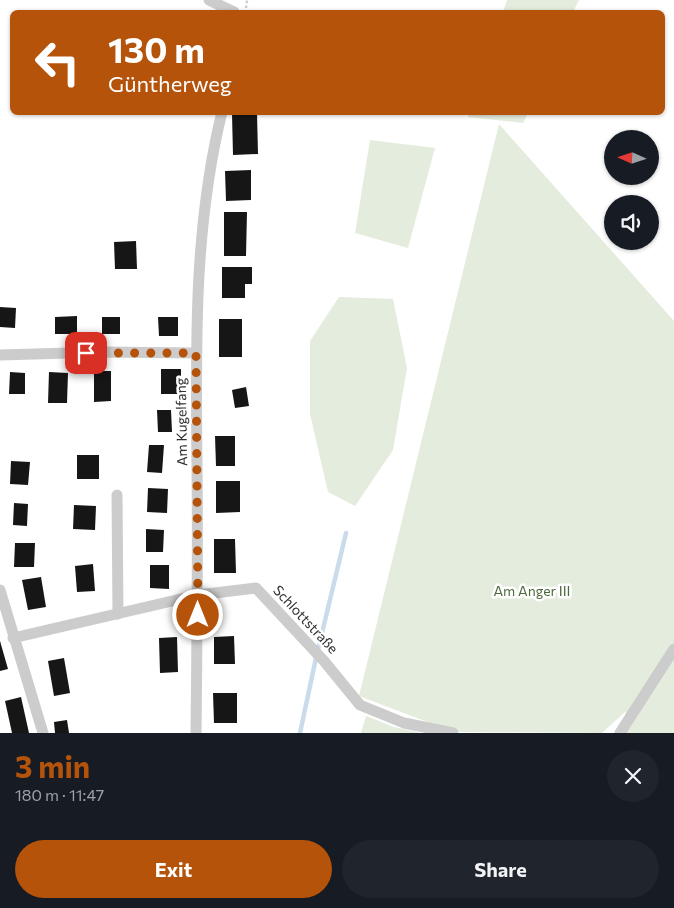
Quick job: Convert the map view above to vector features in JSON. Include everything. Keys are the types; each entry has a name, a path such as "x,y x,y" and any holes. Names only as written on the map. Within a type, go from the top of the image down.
{"street":[{"path":"209,0 230,10"},
{"name":"Am Kugelfang","path":"196,733 198,595 196,353 206,193 221,115"},
{"path":"0,355 103,352 196,353"},
{"path":"117,495 118,614"},
{"name":"Schlottstraße","path":"13,638 198,595 256,588 309,644 360,705 404,724 453,733"},
{"path":"0,590 43,733"},
{"path":"620,733 674,649"}],"green space":[{"path":"507,0 579,0 574,10 504,10"},
{"path":"468,115 527,115 523,123 468,117"},
{"name":"Am Anger III","path":"499,124 604,242 604,250 611,250 674,321 674,733 621,733 626,711 602,733 454,732 359,696"},
{"path":"370,140 435,148 408,248 355,233"},
{"path":"339,297 393,299 407,368 393,450 355,506 328,492 310,414 310,341"},
{"path":"366,716 394,727 421,733 361,733"}],"building":[{"path":"232,115 257,115 258,154 233,155"},
{"path":"251,170 251,200 226,201 225,171"},
{"path":"224,212 247,212 246,256 224,256"},
{"path":"136,241 137,269 115,269 114,242"},
{"path":"222,267 252,267 252,284 245,284 245,298 222,298"},
{"path":"0,307 16,308 15,328 0,327"},
{"path":"77,316 77,334 55,334 55,317"},
{"path":"102,317 120,317 120,334 102,334"},
{"path":"158,317 178,317 178,336 159,336"},
{"path":"219,319 242,319 242,357 219,357"},
{"path":"161,369 181,369 181,394 161,394"},
{"path":"94,371 111,371 111,401 94,402"},
{"path":"10,372 25,373 25,394 9,394"},
{"path":"49,372 68,373 67,403 48,403"},
{"path":"246,387 249,406 235,408 232,390"},
{"path":"157,410 171,410 172,432 158,432"},
{"path":"215,436 235,436 235,466 216,466"},
{"path":"149,445 164,445 162,473 147,472"},
{"path":"77,455 99,455 99,479 77,479"},
{"path":"11,461 30,462 28,485 10,484"},
{"path":"216,481 240,481 240,512 216,513"},
{"path":"148,488 168,489 167,513 147,512"},
{"path":"14,503 28,504 27,526 13,525"},
{"path":"74,505 96,506 95,530 73,529"},
{"path":"146,529 164,530 163,552 146,552"},
{"path":"214,539 235,539 236,573 214,573"},
{"path":"15,543 35,543 34,567 14,567"},
{"path":"93,564 95,591 77,592 75,566"},
{"path":"150,565 169,565 169,589 150,588"},
{"path":"41,577 46,607 28,610 22,580"},
{"path":"234,636 235,664 214,664 214,637"},
{"path":"177,637 178,672 160,673 159,638"},
{"path":"0,641 8,669 0,671"},
{"path":"64,658 70,693 54,696 48,661"},
{"path":"213,693 237,693 237,723 214,723"},
{"path":"21,697 29,733 12,733 5,701"},
{"path":"67,720 69,733 55,733 54,722"}],"waterway":[{"path":"300,733 346,533"}],"route":[{"path":"86,353 196,353 198,615"}]}
